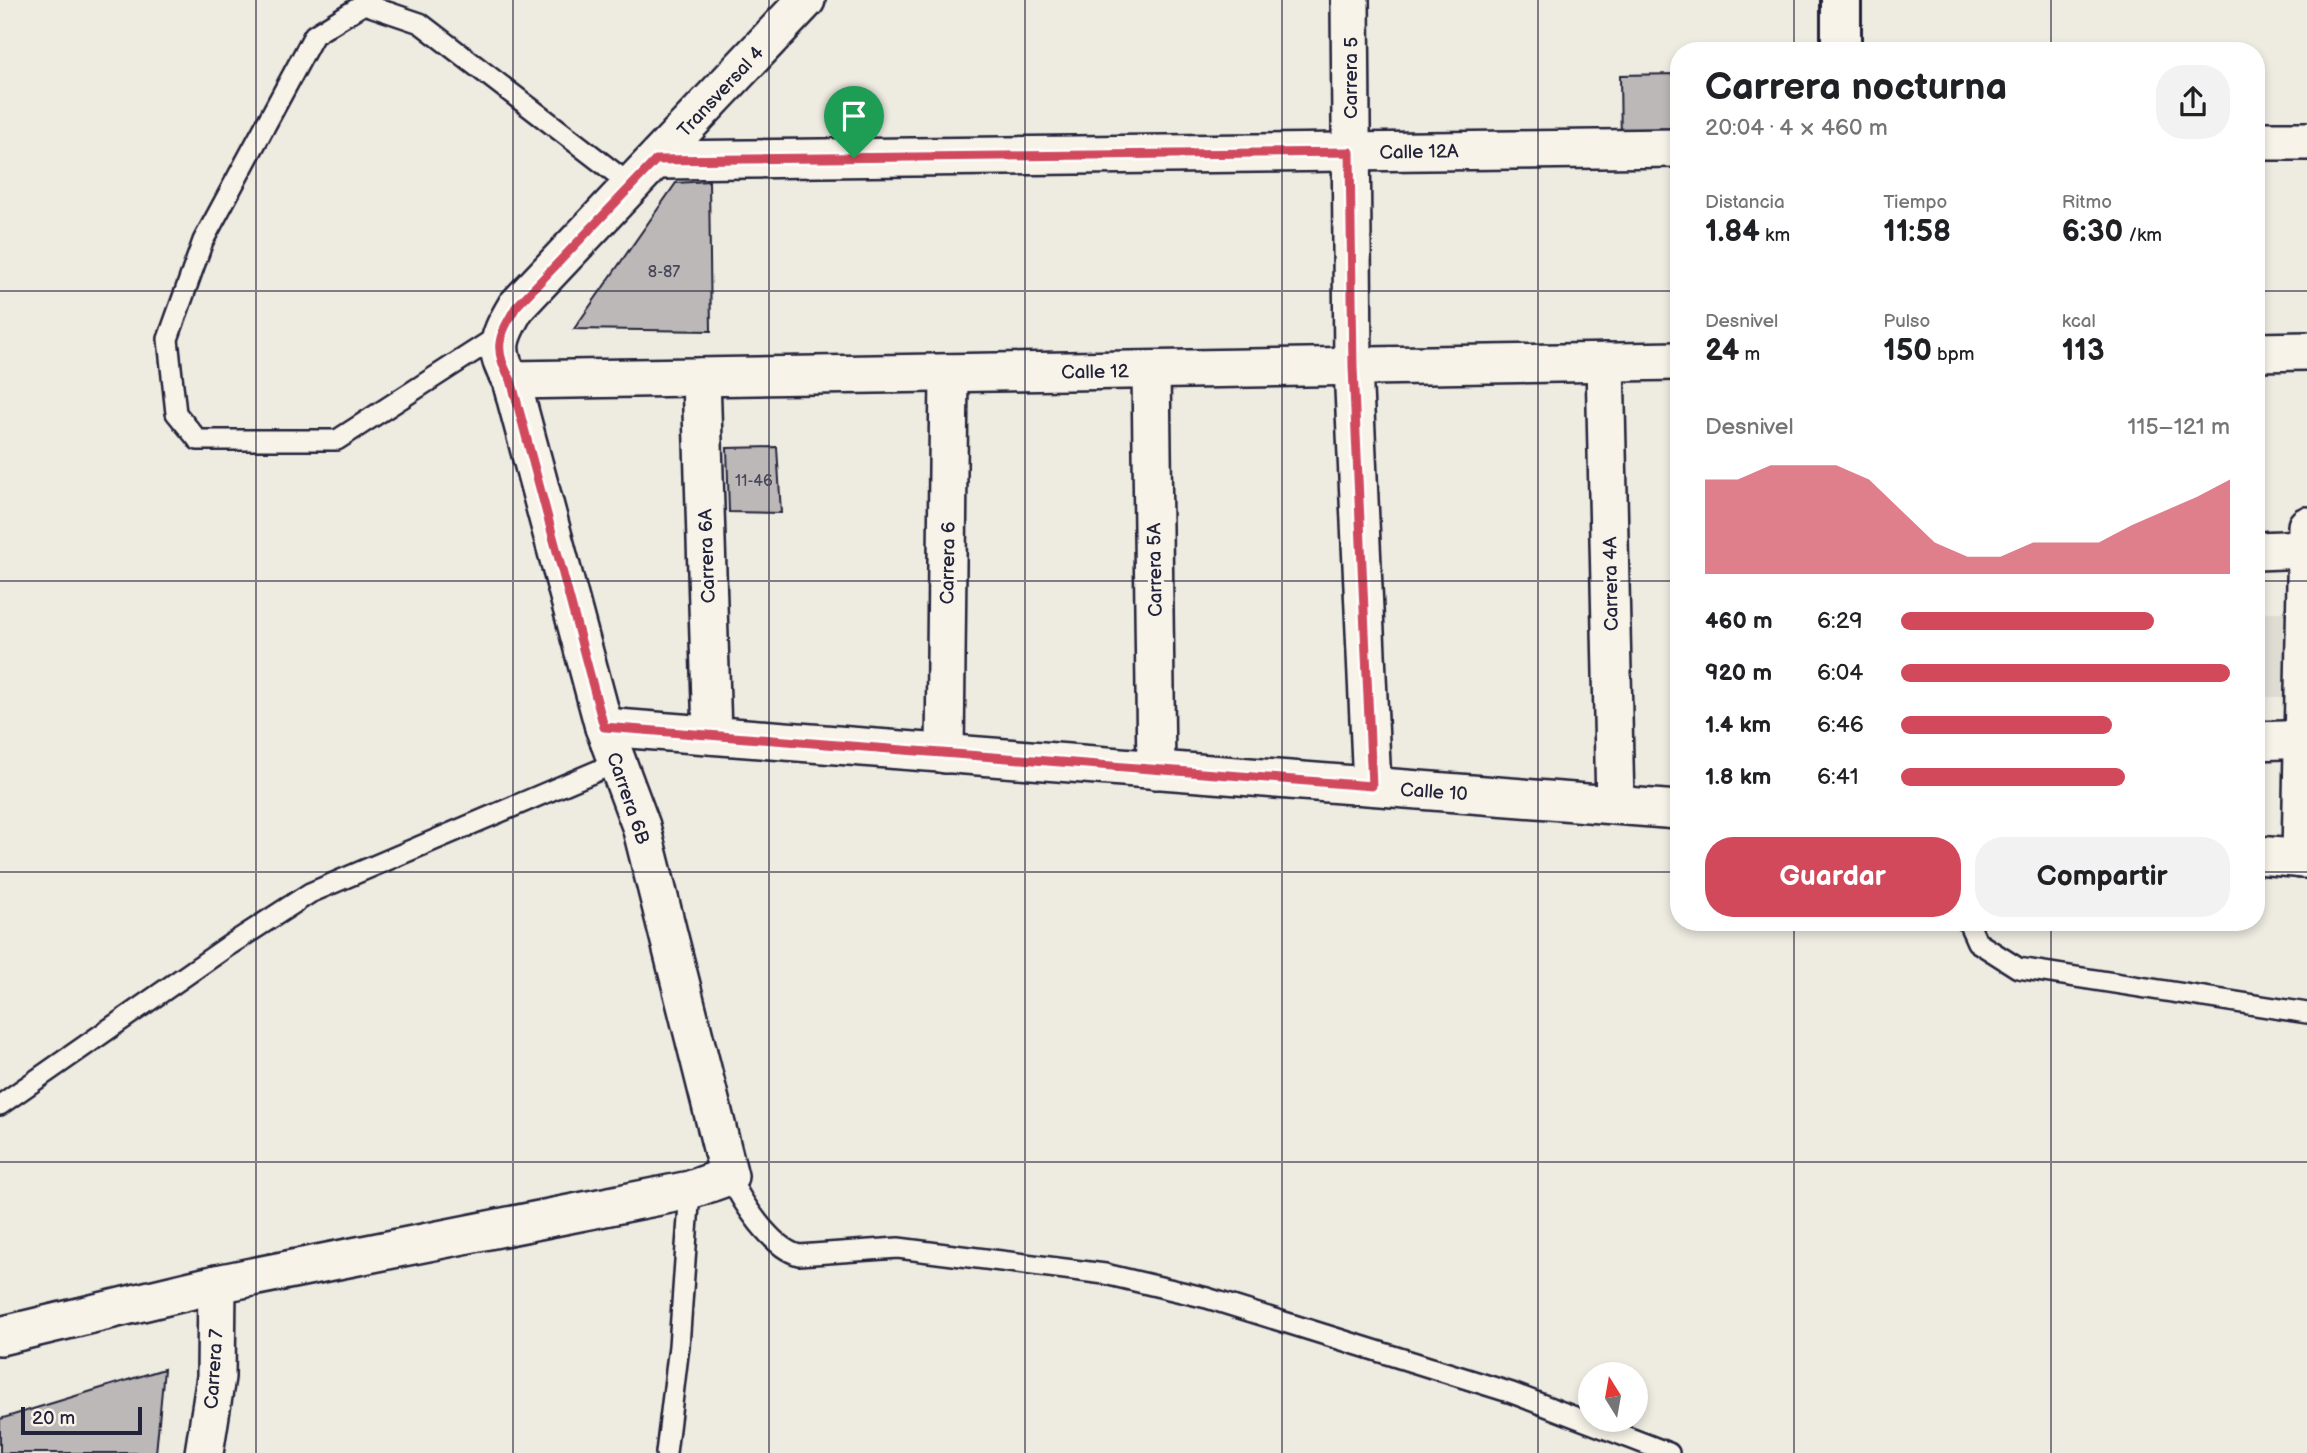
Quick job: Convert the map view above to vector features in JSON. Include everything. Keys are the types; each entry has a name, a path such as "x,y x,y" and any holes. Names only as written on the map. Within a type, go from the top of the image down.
{"street":[{"name":"Transversal 4","path":"501,334 516,307 806,0"},
{"name":"Carrera 5","path":"1350,0 1353,367 1372,786"},
{"path":"1841,0 1841,42"},
{"path":"2265,141 2307,141"},
{"name":"Calle 12A","path":"644,173 1350,152 1670,148"},
{"path":"501,334 500,363 511,380"},
{"path":"2265,352 2307,351"},
{"name":"Calle 12","path":"511,380 1670,361"},
{"name":"Carrera 4A","path":"1605,362 1615,805"},
{"name":"Carrera 5A","path":"1151,370 1156,770"},
{"name":"Carrera 6","path":"945,754 949,373"},
{"name":"Carrera 6A","path":"701,377 712,735"},
{"name":"Carrera 6B","path":"511,380 604,727 641,826 729,1176"},
{"path":"2265,856 2304,859 2307,526"},
{"path":"2265,551 2307,549"},
{"name":"Calle 10","path":"604,727 1670,809"},
{"path":"2265,741 2305,739"},
{"path":"0,1336 217,1284 690,1190 729,1176"},
{"name":"Carrera 7","path":"204,1453 216,1377 217,1284"}],"lane":[{"path":"501,334 337,440 198,440 176,413 168,339 203,241 314,34 364,4 420,23 644,173"},
{"path":"0,1105 228,946 310,893 618,762"},
{"path":"1972,931 1977,943 2018,968 2307,1013"},
{"path":"729,1176 741,1200 785,1251 799,1255 898,1248 1040,1265 1130,1280 1207,1298 1512,1393 1668,1453"},
{"path":"666,1453 679,1346 690,1190"}],"shaded area":[{"path":"2265,612 2287,612 2286,697 2265,697"}],"building":[{"path":"1670,74 1670,142 1621,143 1620,75"},
{"path":"709,181 711,331 574,329 676,183"},
{"path":"777,447 781,513 729,512 727,448"},
{"path":"164,1369 156,1453 0,1453 0,1419"}],"route":[{"path":"1350,152 1353,367 1372,786 604,727 511,380 500,363 501,334 516,307 656,160 854,158 1350,152"}]}
